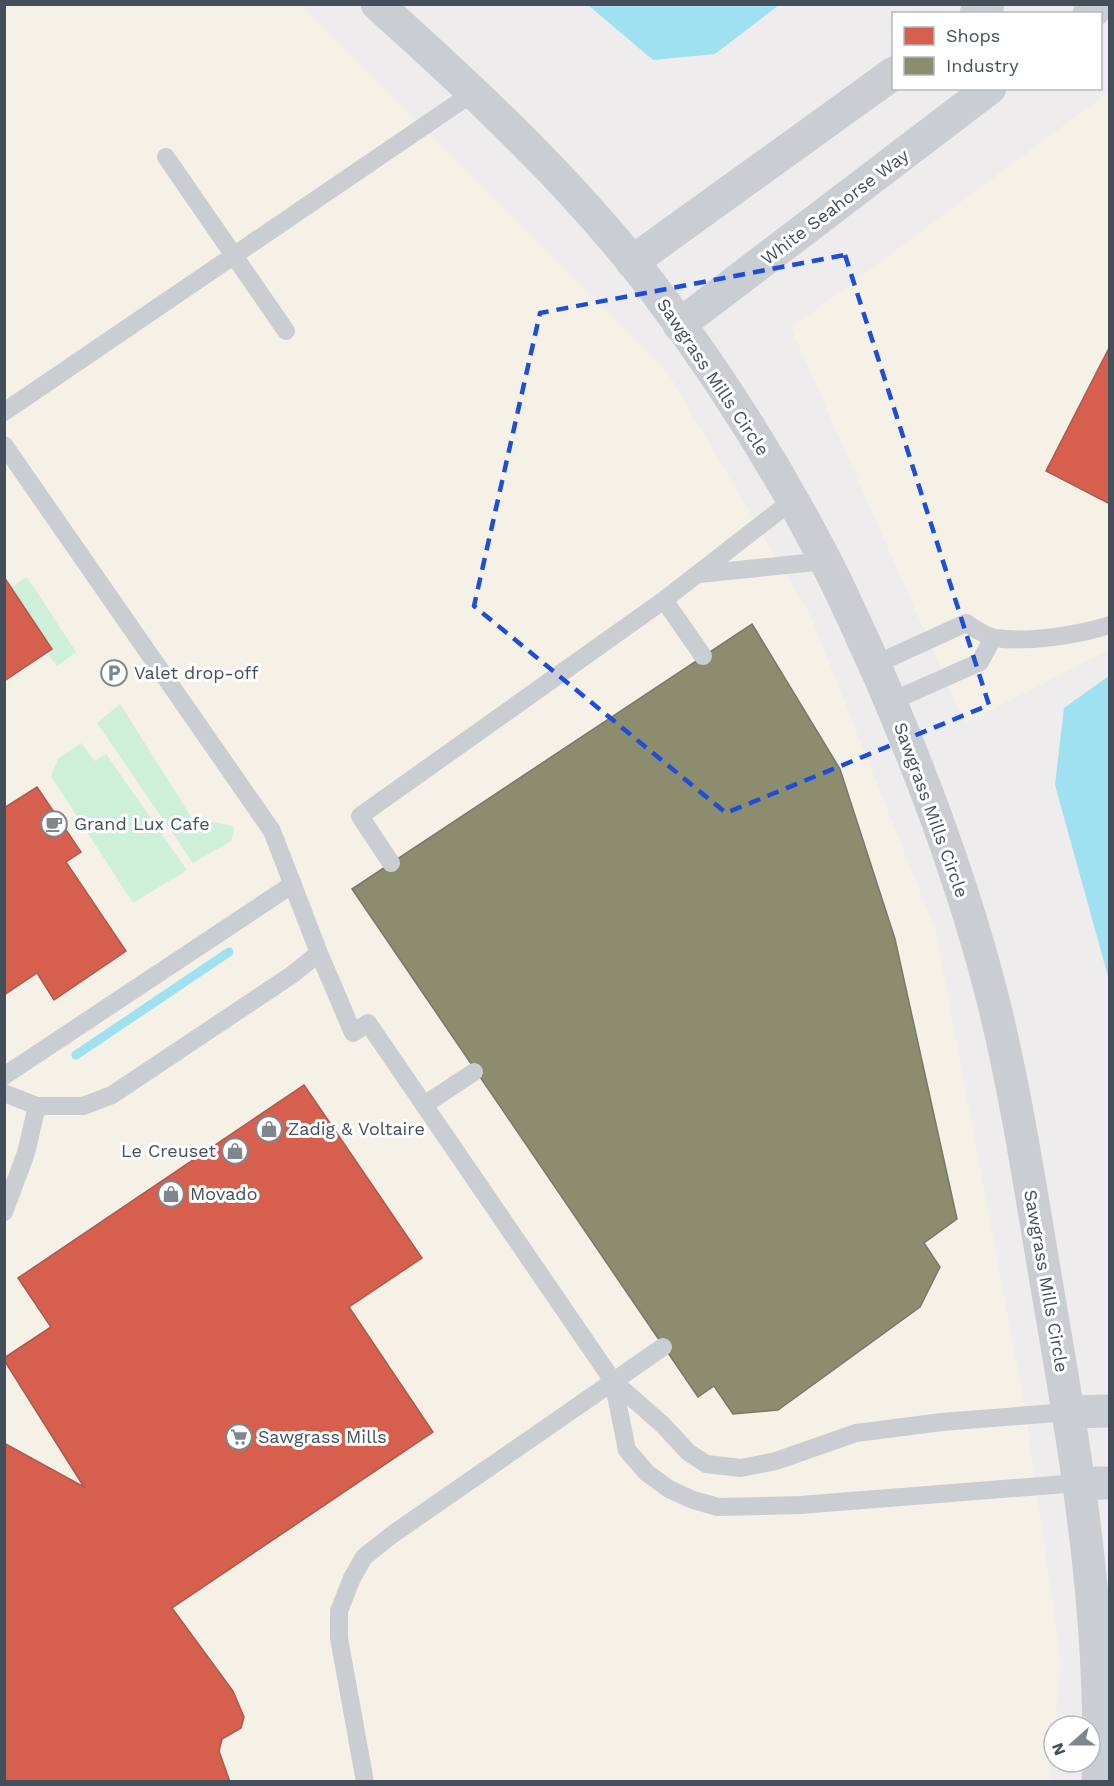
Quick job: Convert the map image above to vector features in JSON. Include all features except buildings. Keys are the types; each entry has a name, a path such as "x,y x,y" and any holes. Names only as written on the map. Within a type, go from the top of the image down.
{"street":[{"name":"Sawgrass Mills Circle","path":"376,4 474,92 558,176 632,262 679,325 750,430 793,500 826,561 918,768 970,919 994,1005 1018,1118 1068,1412 1094,1483 1092,1595 1096,1660 1098,1782"},
{"path":"632,262 892,74"},
{"name":"White Seahorse Way","path":"679,325 987,90"},
{"path":"1068,1412 1110,1411"}],"lane":[{"path":"4,412 474,92"},
{"path":"166,158 286,331"},
{"path":"4,445 272,831 353,1033 368,1023 613,1381 663,1425 688,1452 706,1464 741,1468 776,1461 856,1433 942,1422 1068,1412"},
{"path":"391,863 360,816 664,600 793,500"},
{"path":"699,574 826,561"},
{"path":"664,600 704,656"},
{"path":"874,665 966,623 993,638 1053,638 1110,625"},
{"path":"890,702 980,662 993,638"},
{"path":"4,1076 293,884"},
{"path":"4,1093 37,1106 83,1106 112,1095 293,974 319,953"},
{"path":"424,1105 474,1072"},
{"path":"4,1212 26,1153 37,1106"},
{"path":"365,1782 339,1638 339,1611 352,1578 364,1557 393,1534 663,1347"},
{"path":"613,1381 627,1450 646,1473 669,1489 693,1500 718,1507 800,1505 1094,1483"}],"highlighted area":[{"path":"845,255 989,705 726,813 474,606 540,313"}],"shaded area":[{"name":"Sawgrass Mills","path":"5,5 300,5 668,373 810,615 936,932 1026,1414 1061,1663 1056,1714 1042,1714 1042,1774 1050,1774 1049,1781 5,1782"},
{"path":"1109,92 1109,650 965,723 791,328"}],"green space":[{"path":"27,577 76,652 57,666 47,653 52,649 11,588"},
{"path":"120,704 192,818 233,826 231,841 193,863 97,723"},
{"path":"81,743 95,761 106,754 187,870 133,903 51,776 58,759"}],"water":[{"path":"588,5 779,5 715,54 653,60"},
{"path":"1109,676 1109,980 1055,785 1064,708"}],"waterway":[{"path":"76,1055 229,952"}],"place":[{"name":"Valet drop-off","path":"114,673"},
{"name":"Grand Lux Cafe","path":"54,824"},
{"name":"Zadig & Voltaire","path":"269,1129"},
{"name":"Le Creuset","path":"235,1151"},
{"name":"Movado","path":"171,1194"},
{"name":"Sawgrass Mills","path":"239,1437"}]}
